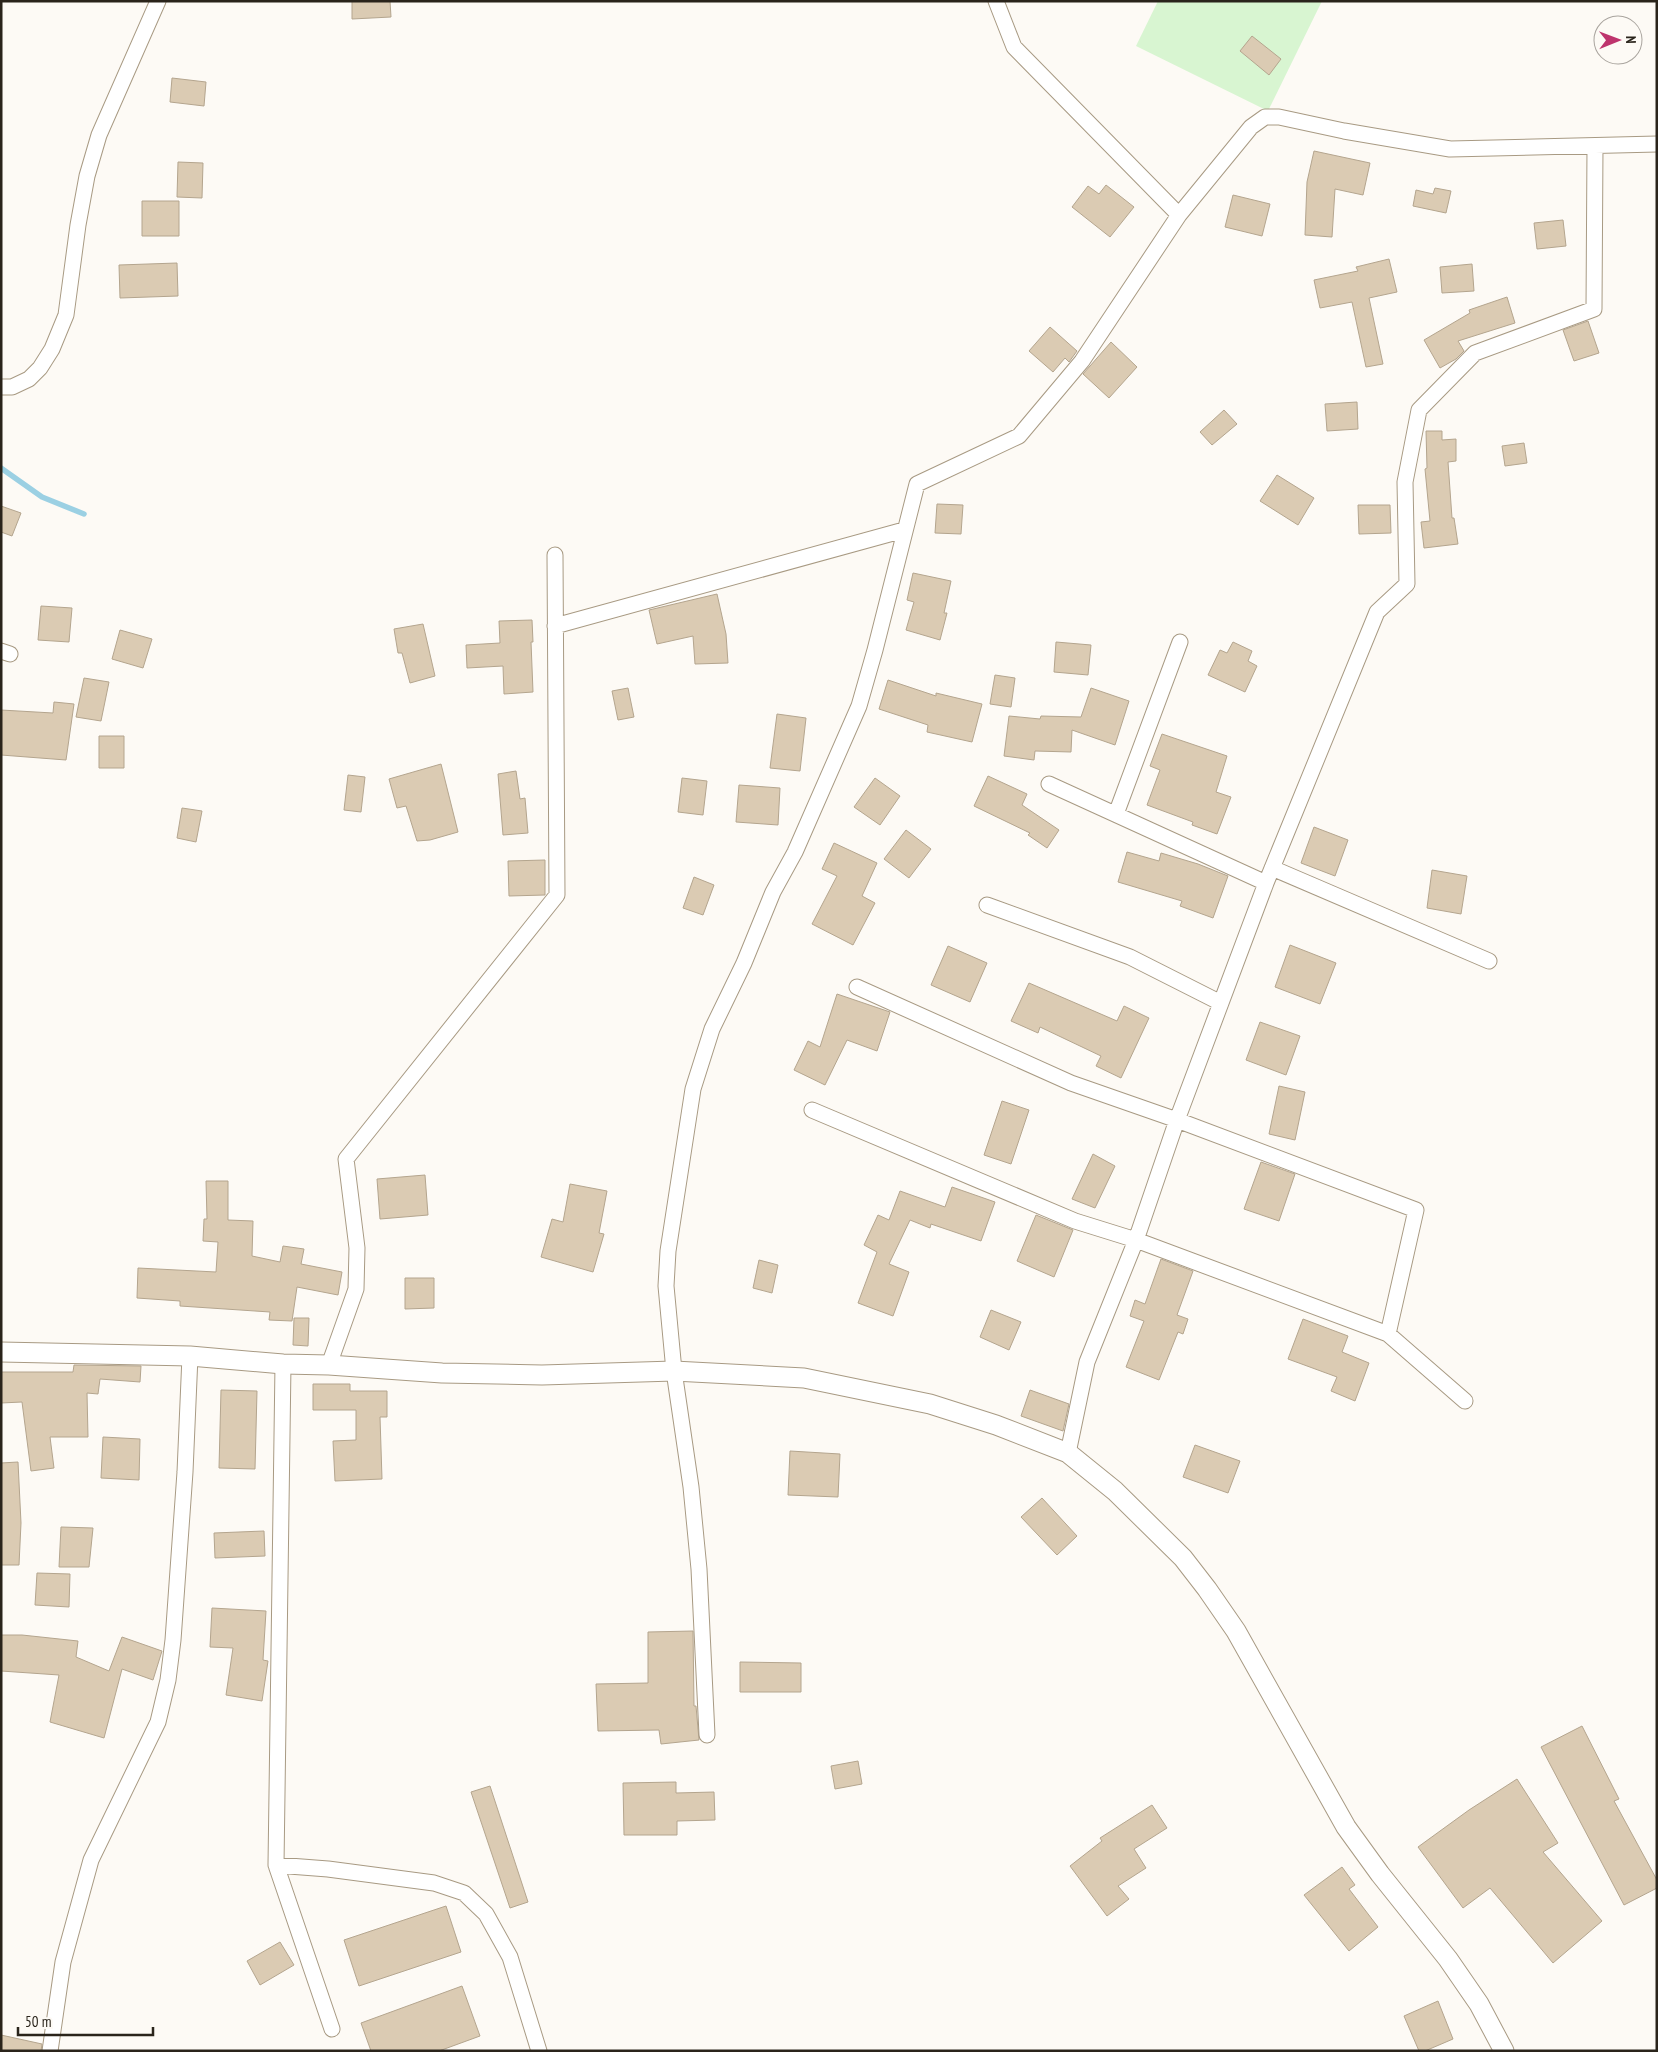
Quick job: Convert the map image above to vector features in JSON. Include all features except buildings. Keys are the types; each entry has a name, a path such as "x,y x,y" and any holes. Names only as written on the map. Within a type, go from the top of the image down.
{"street":[{"path":"1,387 12,388 29,378 40,368 52,349 66,315 78,225 87,176 99,135 158,1"},
{"path":"996,1 1014,47 1179,215"},
{"path":"708,1735 697,1551 691,1487 674,1372 666,1286 668,1251 694,1088 712,1029 744,963 773,892 795,852 859,706 876,650 904,530 917,484 1019,436 1082,361 1179,215 1251,127 1265,117 1279,116 1344,131 1450,149 1595,147 1657,144"},
{"path":"1068,1453 1087,1362 1136,1240 1177,1120 1266,883 1377,612 1407,584 1406,482 1419,410 1475,353 1594,309 1595,147"},
{"path":"555,626 904,530"},
{"path":"330,1365 356,1289 357,1248 346,1159 557,895 555,555"},
{"path":"1116,814 1180,642"},
{"path":"1049,784 1266,883"},
{"path":"1272,868 1489,961"},
{"path":"987,905 1130,957 1221,1003"},
{"path":"857,987 1072,1082 1416,1210 1388,1334"},
{"path":"812,1110 1075,1221 1136,1240 1388,1334 1465,1401"},
{"path":"1,1352 190,1356 283,1364 330,1365 442,1373 532,1375 674,1372 804,1378 930,1404 996,1425 1068,1453 1115,1491 1182,1558 1207,1589 1236,1630 1346,1827 1392,1890 1448,1959 1479,2004 1504,2051"},
{"path":"50,2051 63,1962 91,1860 158,1722 168,1680 173,1640 185,1482 190,1356"},
{"path":"283,1364 276,1865 332,2029"},
{"path":"276,1865 394,1877 434,1883 464,1893 486,1914 510,1957 539,2051"}],"green space":[{"path":"1158,1 1322,1 1268,111 1136,46"}],"waterway":[{"path":"1,468 42,497 84,514"}]}
